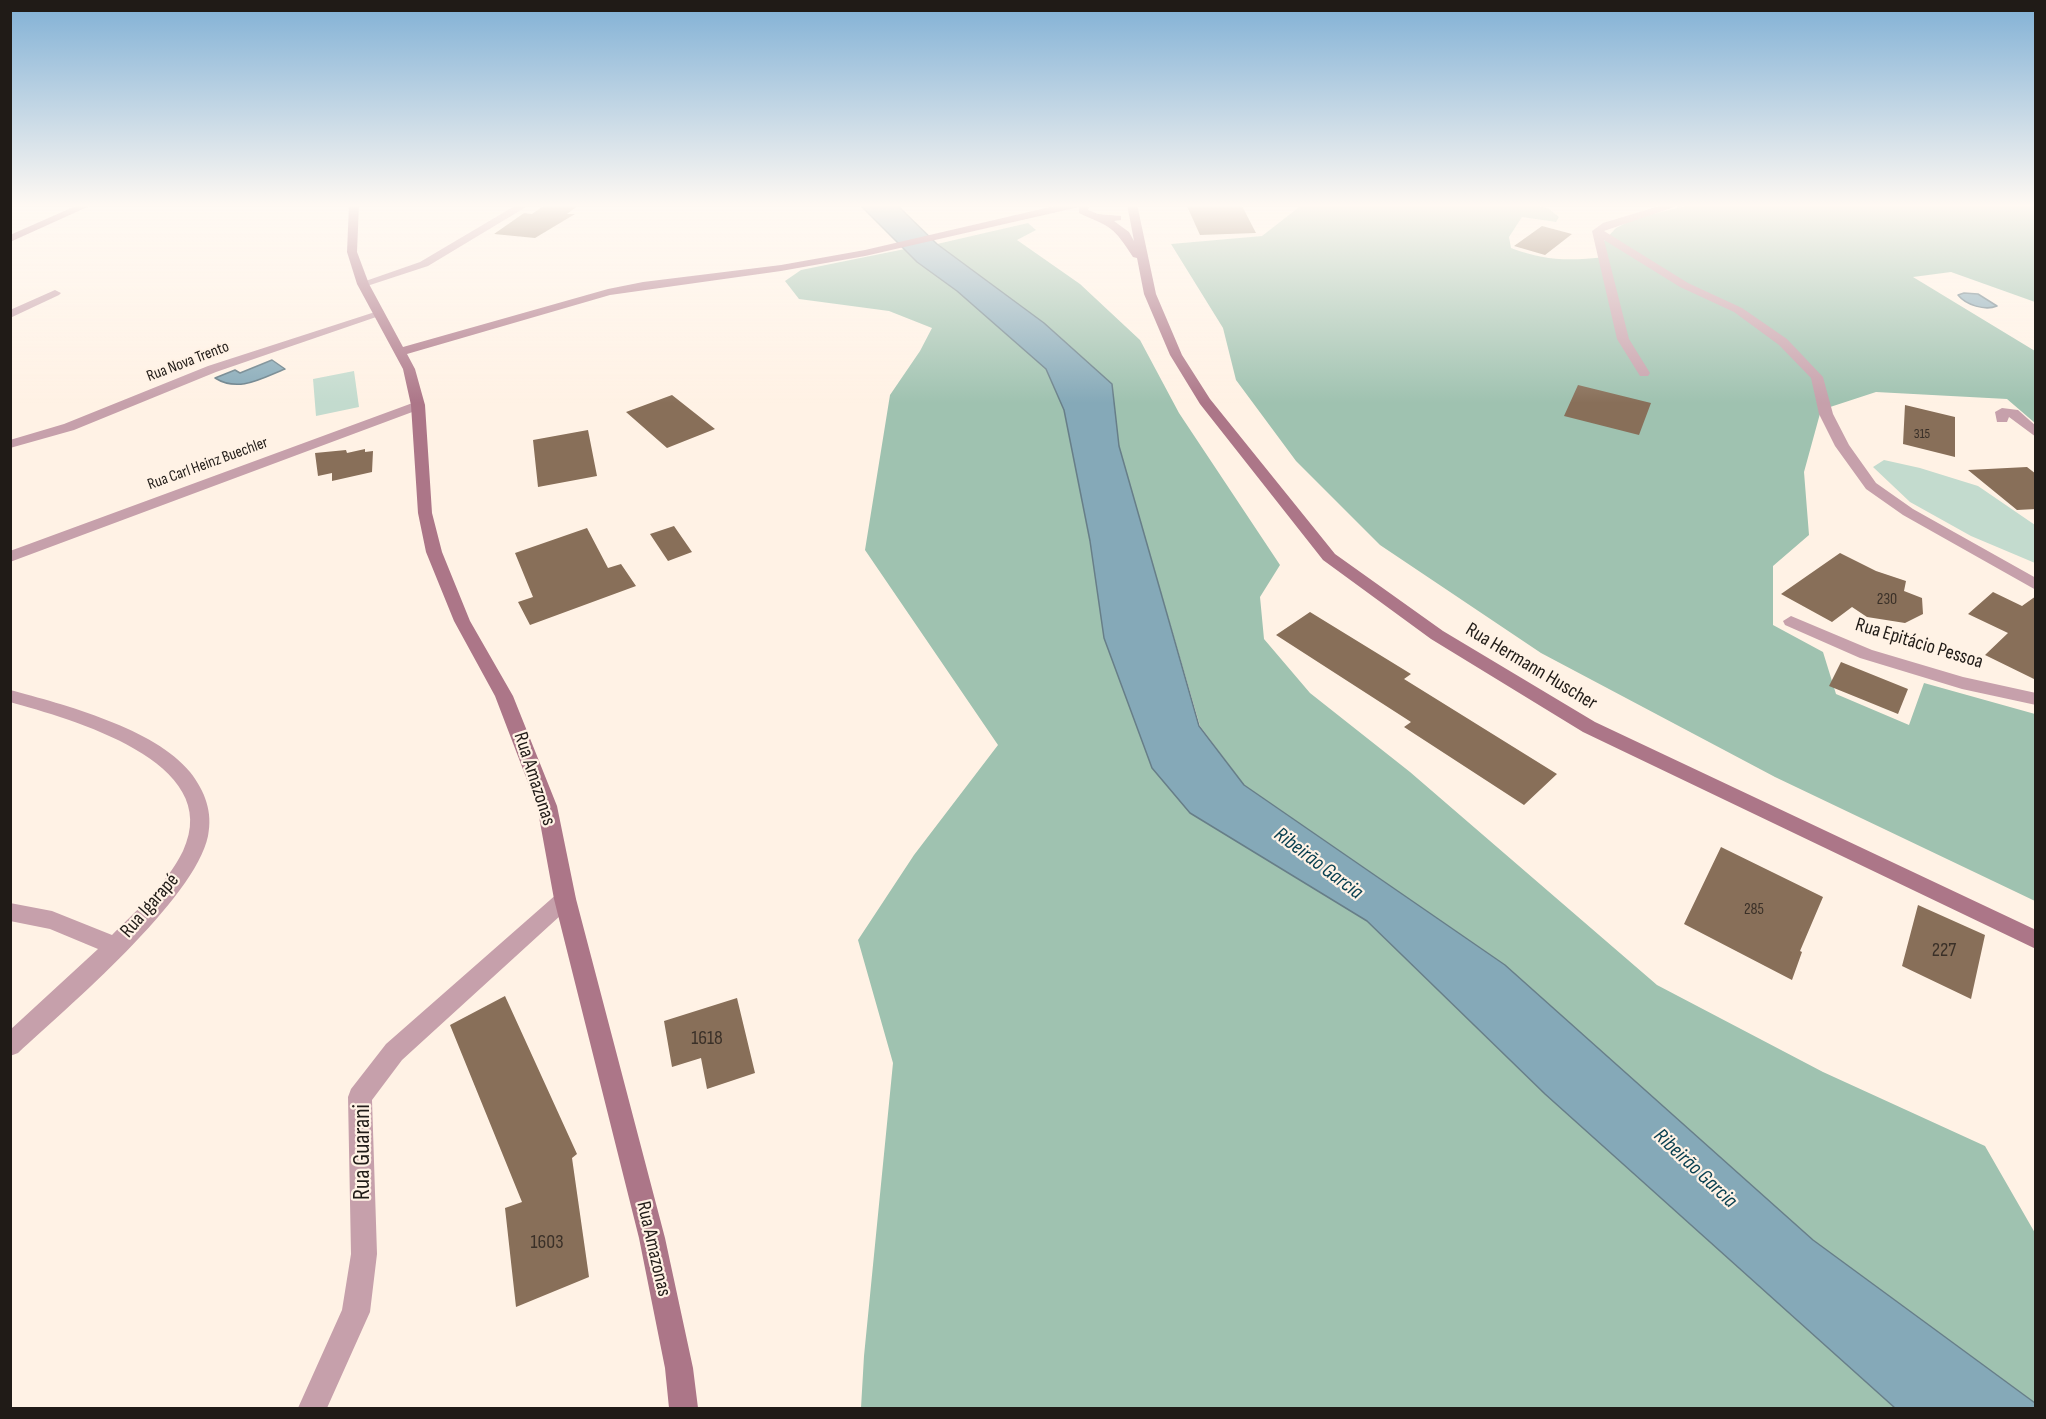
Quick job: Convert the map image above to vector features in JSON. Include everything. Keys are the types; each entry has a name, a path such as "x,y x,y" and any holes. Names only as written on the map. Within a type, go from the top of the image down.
{"main road":[{"name":"Rua Amazonas","path":"358,270 363,284 409,369 418,405 425,513 434,552 462,621 504,696 547,806 565,899 652,1238 679,1368 683,1408"},
{"path":"400,352 608,292 643,285 764,270"},
{"name":"Rua Hermann Huscher","path":"1144,270 1159,319 1176,355 1205,401 1329,557 1368,588 1437,635 1589,727 2036,940"}],"street":[{"path":"363,284 405,270"},
{"path":"1606,270 1623,339 1644,373"},
{"path":"1660,270 1684,285 1737,310 1783,342 1817,378 1826,414 1842,446 1871,486 1926,523 2036,585"},
{"path":"10,315 55,293"},
{"name":"Rua Nova Trento","path":"10,444 69,427 212,369 379,314"},
{"name":"Rua Carl Heinz Buechler","path":"10,557 418,405"},
{"path":"2002,419 2002,412 2013,413 2036,434"},
{"path":"10,452 69,427"},
{"name":"Rua Epitácio Pessoa","path":"1791,621 1866,654 1962,683 2036,699"},
{"name":"Rua Igarapé","path":"10,696 99,723 138,743 176,769 195,795 201,826 191,856 168,890 116,946 10,1045"},
{"name":"Rua Guarani","path":"312,1408 356,1312 364,1254 360,1097 394,1052 565,899"},
{"path":"10,912 52,920 116,946"}],"green space":[{"path":"801,270 928,270 957,291 1046,369 1064,410 1090,541 1104,638 1190,813 1367,921 1545,1094 1895,1408 861,1408 864,1356 893,1063 858,940 914,855 998,745 865,550 890,395 920,351 932,328 889,311 799,299 785,281"},
{"path":"973,270 1060,270 1080,284 1140,340 1179,413 1280,565 1260,597 1264,639 1310,693 1410,772 1657,985 1823,1072 1985,1146 2035,1233 2035,1403 1813,1240 1505,965 1244,785 1200,726 1118,446 1112,384 1044,323"},
{"path":"1187,270 2035,270 2035,302 1951,272 1913,277 2035,351 2035,423 2007,399 1876,392 1821,410 1804,472 1809,535 1773,566 1773,625 1823,652 1836,694 1909,725 1924,683 2035,714 2035,901 1775,777 1541,653 1380,545 1296,461 1236,380 1223,328"},
{"path":"354,371 359,407 316,416 313,379"},
{"path":"1884,460 1920,468 1978,486 2035,525 2035,563 1971,536 1910,502 1873,467"}],"water":[{"name":"Ribeirão Garcia","path":"928,270 973,270 1044,323 1112,384 1119,446 1199,726 1244,785 1505,965 1813,1240 2035,1403 2035,1408 1895,1408 1545,1094 1367,921 1190,813 1152,768 1104,638 1090,541 1064,410 1046,369 957,291"},
{"path":"1978,294 1997,306 1987,308 1971,304 1958,295"},
{"path":"272,360 285,369 259,380 242,384 224,382 215,378 235,370 240,373"}],"building":[{"path":"1578,385 1651,403 1639,435 1564,416"},
{"path":"672,395 715,429 667,448 626,412"},
{"path":"1905,405 1955,417 1955,457 1903,444"},
{"path":"588,430 597,476 538,487 533,440"},
{"path":"365,449 365,452 373,451 372,472 332,481 332,473 318,476 315,453 346,450 347,453"},
{"path":"2027,467 2036,474 2036,509 2017,510 1968,470"},
{"path":"674,526 692,552 668,561 650,534"},
{"path":"587,528 608,568 621,564 636,586 530,625 518,602 533,597 515,553"},
{"path":"1840,553 1876,571 1906,581 1904,591 1922,598 1923,614 1905,623 1867,617 1852,607 1832,622 1781,594"},
{"path":"1993,592 2022,606 2036,596 2036,680 1985,655 2008,633 1968,614"},
{"path":"1310,612 1411,674 1404,679 1557,774 1524,805 1404,727 1411,722 1276,635"},
{"path":"1841,662 1908,689 1898,714 1829,686"},
{"path":"1721,847 1823,897 1800,951 1802,952 1792,980 1684,924"},
{"path":"1918,905 1985,935 1971,999 1902,966"},
{"path":"505,996 577,1154 572,1158 589,1277 516,1307 505,1208 522,1202 450,1025"},
{"path":"737,998 755,1073 707,1089 701,1058 672,1067 664,1021"}]}
